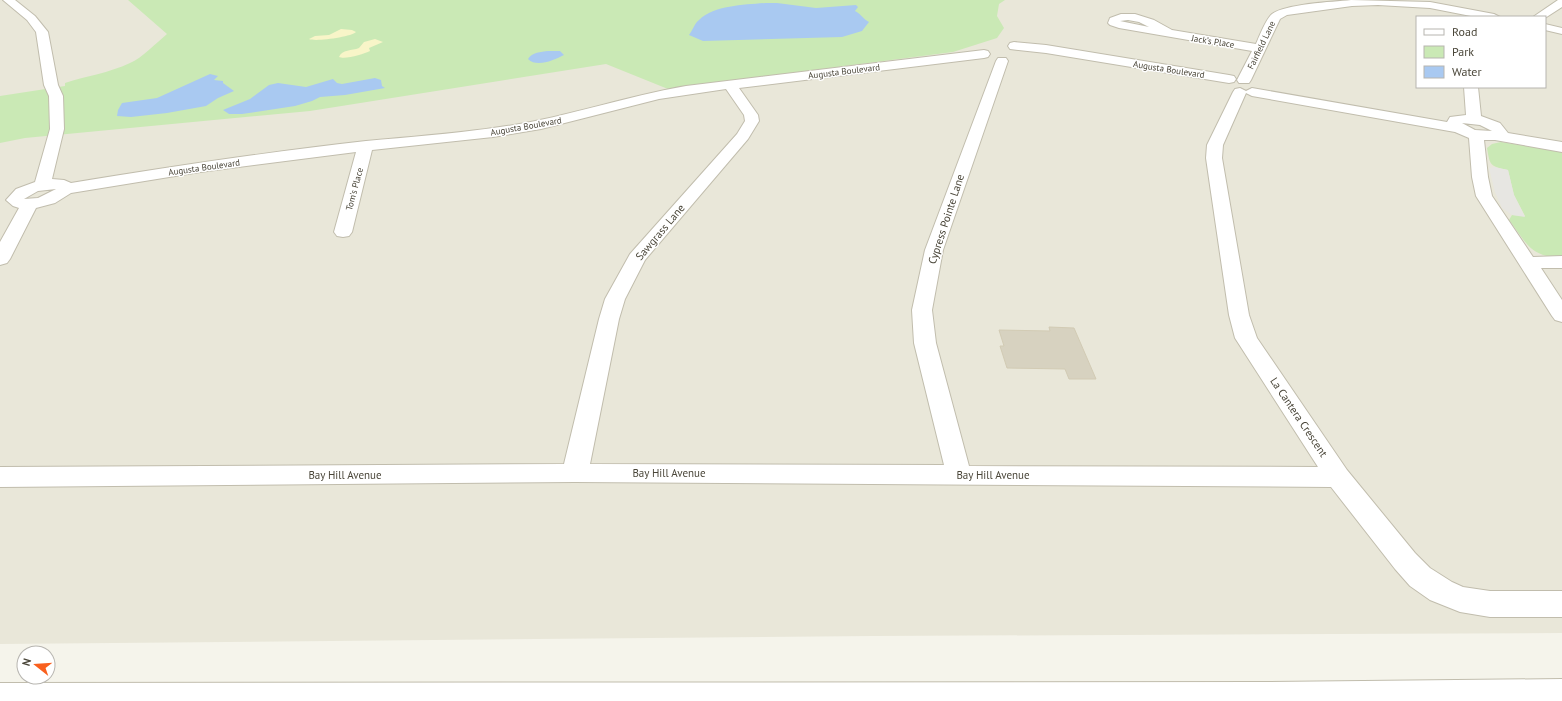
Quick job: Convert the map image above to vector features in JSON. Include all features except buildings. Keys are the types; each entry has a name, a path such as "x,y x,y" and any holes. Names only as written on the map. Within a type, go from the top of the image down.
{"street":[{"path":"8,0 40,27 51,85 56,96 57,125 42,185"},
{"name":"Fairfield Lane","path":"1240,85 1275,17 1283,13 1362,2 1387,2 1448,8 1489,16"},
{"path":"1541,16 1562,2"},
{"path":"1546,27 1562,31"},
{"name":"Jack’s Place","path":"1168,33 1258,48"},
{"path":"1004,54 1030,57 1030,54 1022,48 1014,46"},
{"name":"Augusta Boulevard","path":"1004,54 1014,46 1046,48 1495,131"},
{"name":"Augusta Boulevard","path":"66,189 200,167 365,146 492,133 540,125 658,95 730,85 1004,54 1068,60 1240,85"},
{"name":"Cypress Pointe Lane","path":"959,475 925,343 922,317 934,250 1004,54"},
{"name":"Sawgrass Lane","path":"575,473 609,319 621,288 637,258 743,136 752,121 751,115 730,85"},
{"name":"La Cantera Crescent","path":"1240,85 1215,145 1214,158 1242,327 1246,338 1338,476 1405,561 1420,577 1441,591 1460,599 1490,604 1562,604"},
{"path":"1471,88 1480,177 1484,196 1562,316"},
{"path":"1495,131 1562,138"},
{"path":"1495,131 1562,147"},
{"name":"Tom’s Place","path":"343,232 365,146"},
{"path":"0,259 15,200 25,191 42,185 60,184 64,185 66,189 53,198 15,200"},
{"path":"1527,262 1562,262"},
{"name":"Bay Hill Avenue","path":"0,477 575,473 1338,476"},
{"path":"0,699 1269,699 1562,694"}],"shaded area":[{"path":"0,0 1562,0 1562,633 873,636 0,644"},
{"path":"1494,167 1508,170 1514,195 1525,217 1512,215 1502,208 1495,192 1489,168"}],"green space":[{"path":"128,0 1005,0 999,4 997,16 1004,28 997,38 953,52 668,89 606,64 310,111 25,138 0,143 0,96 65,86 65,83 106,72 135,61 167,34"},
{"path":"1501,142 1562,152 1562,259 1542,255 1530,247 1509,220 1512,215 1525,216 1514,195 1508,170 1494,166 1490,162 1487,148 1492,144"}],"sand":[{"path":"341,29 356,32 347,36 318,40 309,39 315,36 329,35"},
{"path":"375,39 383,42 369,48 370,51 363,54 342,58 339,57 340,54 345,51 359,48 364,42"}],"water":[{"path":"765,3 816,8 856,5 858,7 855,11 869,22 862,31 842,37 703,41 689,35 697,22 713,11 739,5"},
{"path":"548,51 560,51 564,55 551,61 541,63 532,62 528,59 534,54"},
{"path":"210,74 218,76 214,80 223,81 223,83 234,91 218,98 206,106 167,113 131,117 117,116 118,110 122,103 157,98"},
{"path":"375,78 381,80 382,86 385,88 345,95 320,97 295,106 242,114 229,114 223,110 250,99 269,85 278,83 306,87 333,79 337,83 342,84"}]}
